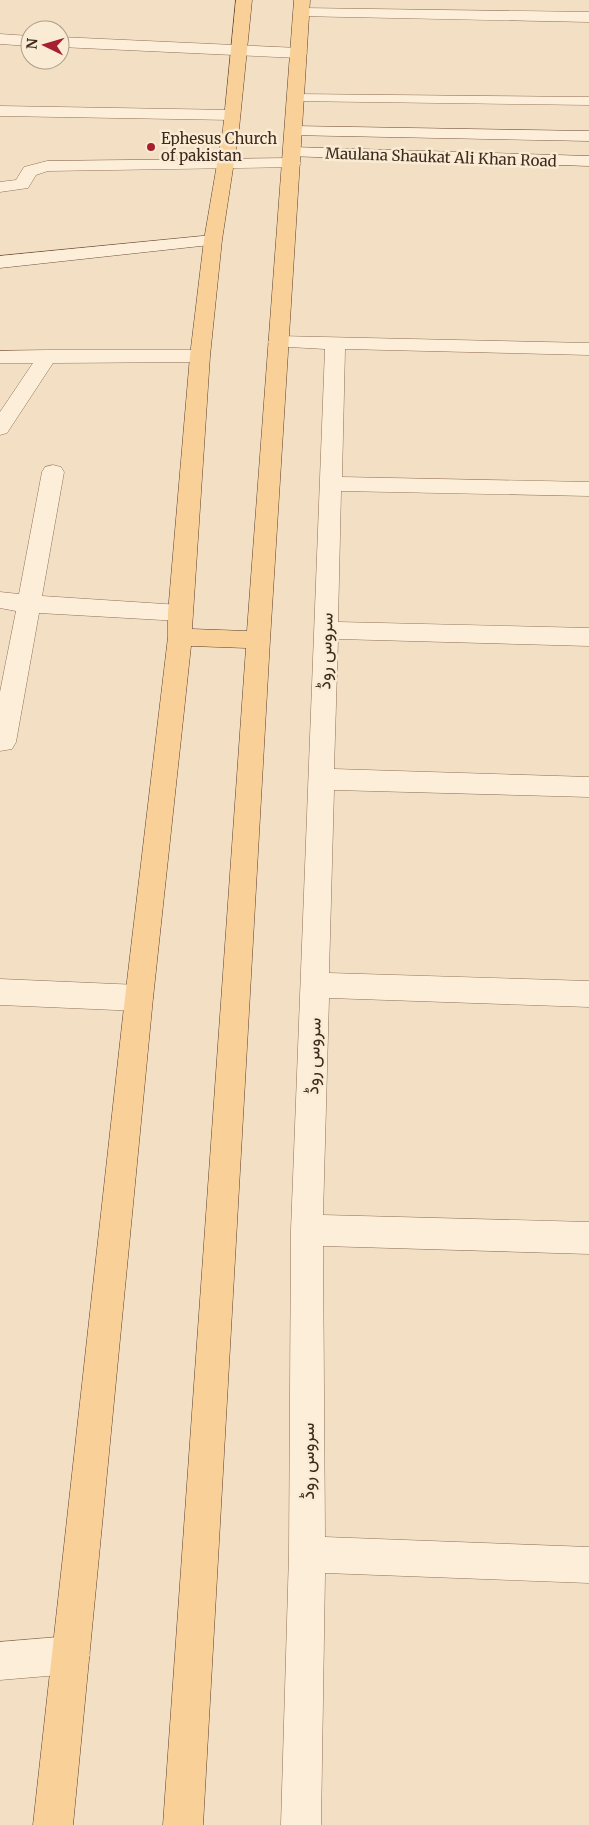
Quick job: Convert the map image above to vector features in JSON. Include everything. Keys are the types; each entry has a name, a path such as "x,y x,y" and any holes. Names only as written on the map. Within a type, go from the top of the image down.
{"main road":[{"path":"53,1825 139,998 170,736 200,356 213,240 226,164 244,0"},
{"path":"183,1825 258,640 302,6"},
{"path":"180,625 258,640"}],"street":[{"path":"302,6 589,17"},
{"path":"0,39 20,40"},
{"path":"70,42 299,52"},
{"path":"0,111 232,115"},
{"name":"Maulana Shaukat Ali Khan Road","path":"293,149 589,136"},
{"path":"0,187 22,184 30,171 47,166 226,164 293,149"},
{"name":"Maulana Shaukat Ali Khan Road","path":"293,149 589,161"},
{"path":"0,262 213,240"},
{"path":"278,342 589,349"},
{"name":"سروس روڈ","path":"301,1825 307,1554 308,1230 335,344"},
{"path":"0,356 200,356"},
{"path":"0,428 48,356"},
{"path":"3,742 54,472"},
{"path":"331,484 589,489"},
{"path":"0,600 180,625"},
{"path":"326,630 589,637"},
{"path":"322,779 589,788"},
{"path":"315,985 589,994"},
{"path":"0,992 139,998"},
{"path":"308,1230 589,1238"},
{"path":"307,1554 589,1565"},
{"path":"0,1661 71,1656"}],"lane":[{"path":"296,98 589,100"}],"place":[{"name":"Ephesus Church of pakistan","path":"151,147"}]}
